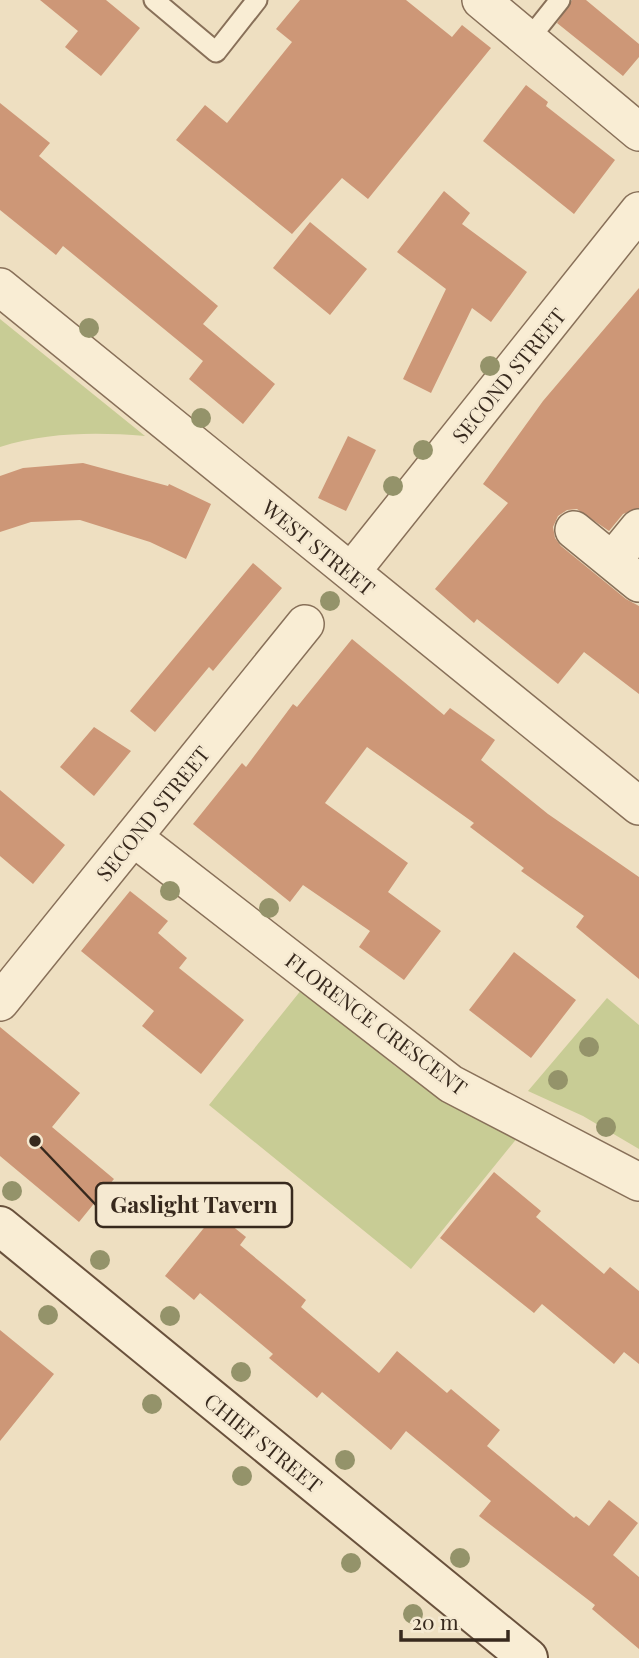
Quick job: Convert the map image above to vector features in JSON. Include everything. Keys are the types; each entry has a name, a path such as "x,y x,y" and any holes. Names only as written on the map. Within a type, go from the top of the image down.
{"street":[{"path":"481,0 639,132"},
{"name":"SECOND STREET","path":"351,572 639,211"},
{"name":"WEST STREET","path":"0,287 638,804"},
{"path":"574,530 626,572 639,528"},
{"name":"SECOND STREET","path":"0,1002 304,624"},
{"name":"FLORENCE CRESCENT","path":"133,836 451,1084 639,1182"},
{"name":"CHIEF STREET","path":"0,1226 528,1658"}],"lane":[{"path":"154,0 216,52 257,0"},
{"path":"529,39 560,0"}],"green space":[{"path":"0,319 145,436 72,434 36,438 0,447"},
{"path":"302,989 395,1066 441,1098 518,1137 411,1269 209,1105"},
{"path":"607,998 639,1025 639,1149 583,1116 528,1091"}],"building":[{"path":"40,0 106,0 140,28 101,76 65,47 78,31"},
{"path":"300,0 406,0 452,37 462,25 491,48 368,199 342,178 292,234 176,140 205,105 227,123 292,42 276,29"},
{"path":"572,0 586,0 639,44 639,57 623,76 557,23"},
{"path":"526,85 548,102 546,106 615,160 574,214 483,141"},
{"path":"0,103 50,143 39,156 218,306 203,324 275,384 243,424 189,379 203,361 63,246 56,255 0,210"},
{"path":"444,191 470,213 462,224 527,272 491,322 472,308 431,393 403,379 446,289 397,252"},
{"path":"310,222 367,269 330,315 273,268"},
{"path":"639,288 639,508 623,514 609,531 577,509 567,510 558,516 553,527 555,538 561,546 626,599 639,606 639,694 584,652 558,684 477,619 474,623 435,589 508,503 483,484 543,401"},
{"path":"348,436 376,450 346,511 318,498"},
{"path":"83,463 168,486 169,484 211,504 186,559 150,542 80,520 31,522 0,532 0,476 23,468"},
{"path":"253,563 282,588 213,671 209,667 155,732 130,711"},
{"path":"352,639 444,715 450,708 495,740 481,760 548,814 639,877 639,979 576,927 584,916 521,871 524,868 470,827 474,823 367,747 325,803 408,863 388,892 441,931 404,980 359,947 370,931 303,885 290,902 193,824 242,763 246,767 293,704 297,707"},
{"path":"94,727 131,751 94,796 60,767"},
{"path":"0,790 65,845 33,884 0,856"},
{"path":"130,891 168,921 158,933 187,958 179,968 244,1020 201,1074 142,1026 154,1011 81,951"},
{"path":"514,952 576,1000 531,1058 469,1010"},
{"path":"0,1027 80,1093 52,1127 114,1179 79,1222 0,1156"},
{"path":"494,1172 541,1211 536,1217 604,1274 610,1267 639,1291 639,1364 624,1352 614,1364 542,1304 534,1313 440,1238"},
{"path":"216,1213 246,1237 240,1245 306,1300 301,1307 379,1373 397,1351 447,1393 451,1389 500,1430 487,1446 574,1518 576,1516 589,1526 609,1500 638,1523 613,1555 639,1577 639,1649 592,1609 595,1605 479,1516 491,1501 406,1431 391,1450 322,1392 317,1398 269,1358 273,1354 200,1293 194,1300 165,1276"},
{"path":"0,1330 54,1374 0,1441"}],"place":[{"name":"Gaslight Tavern","path":"35,1141"}]}
